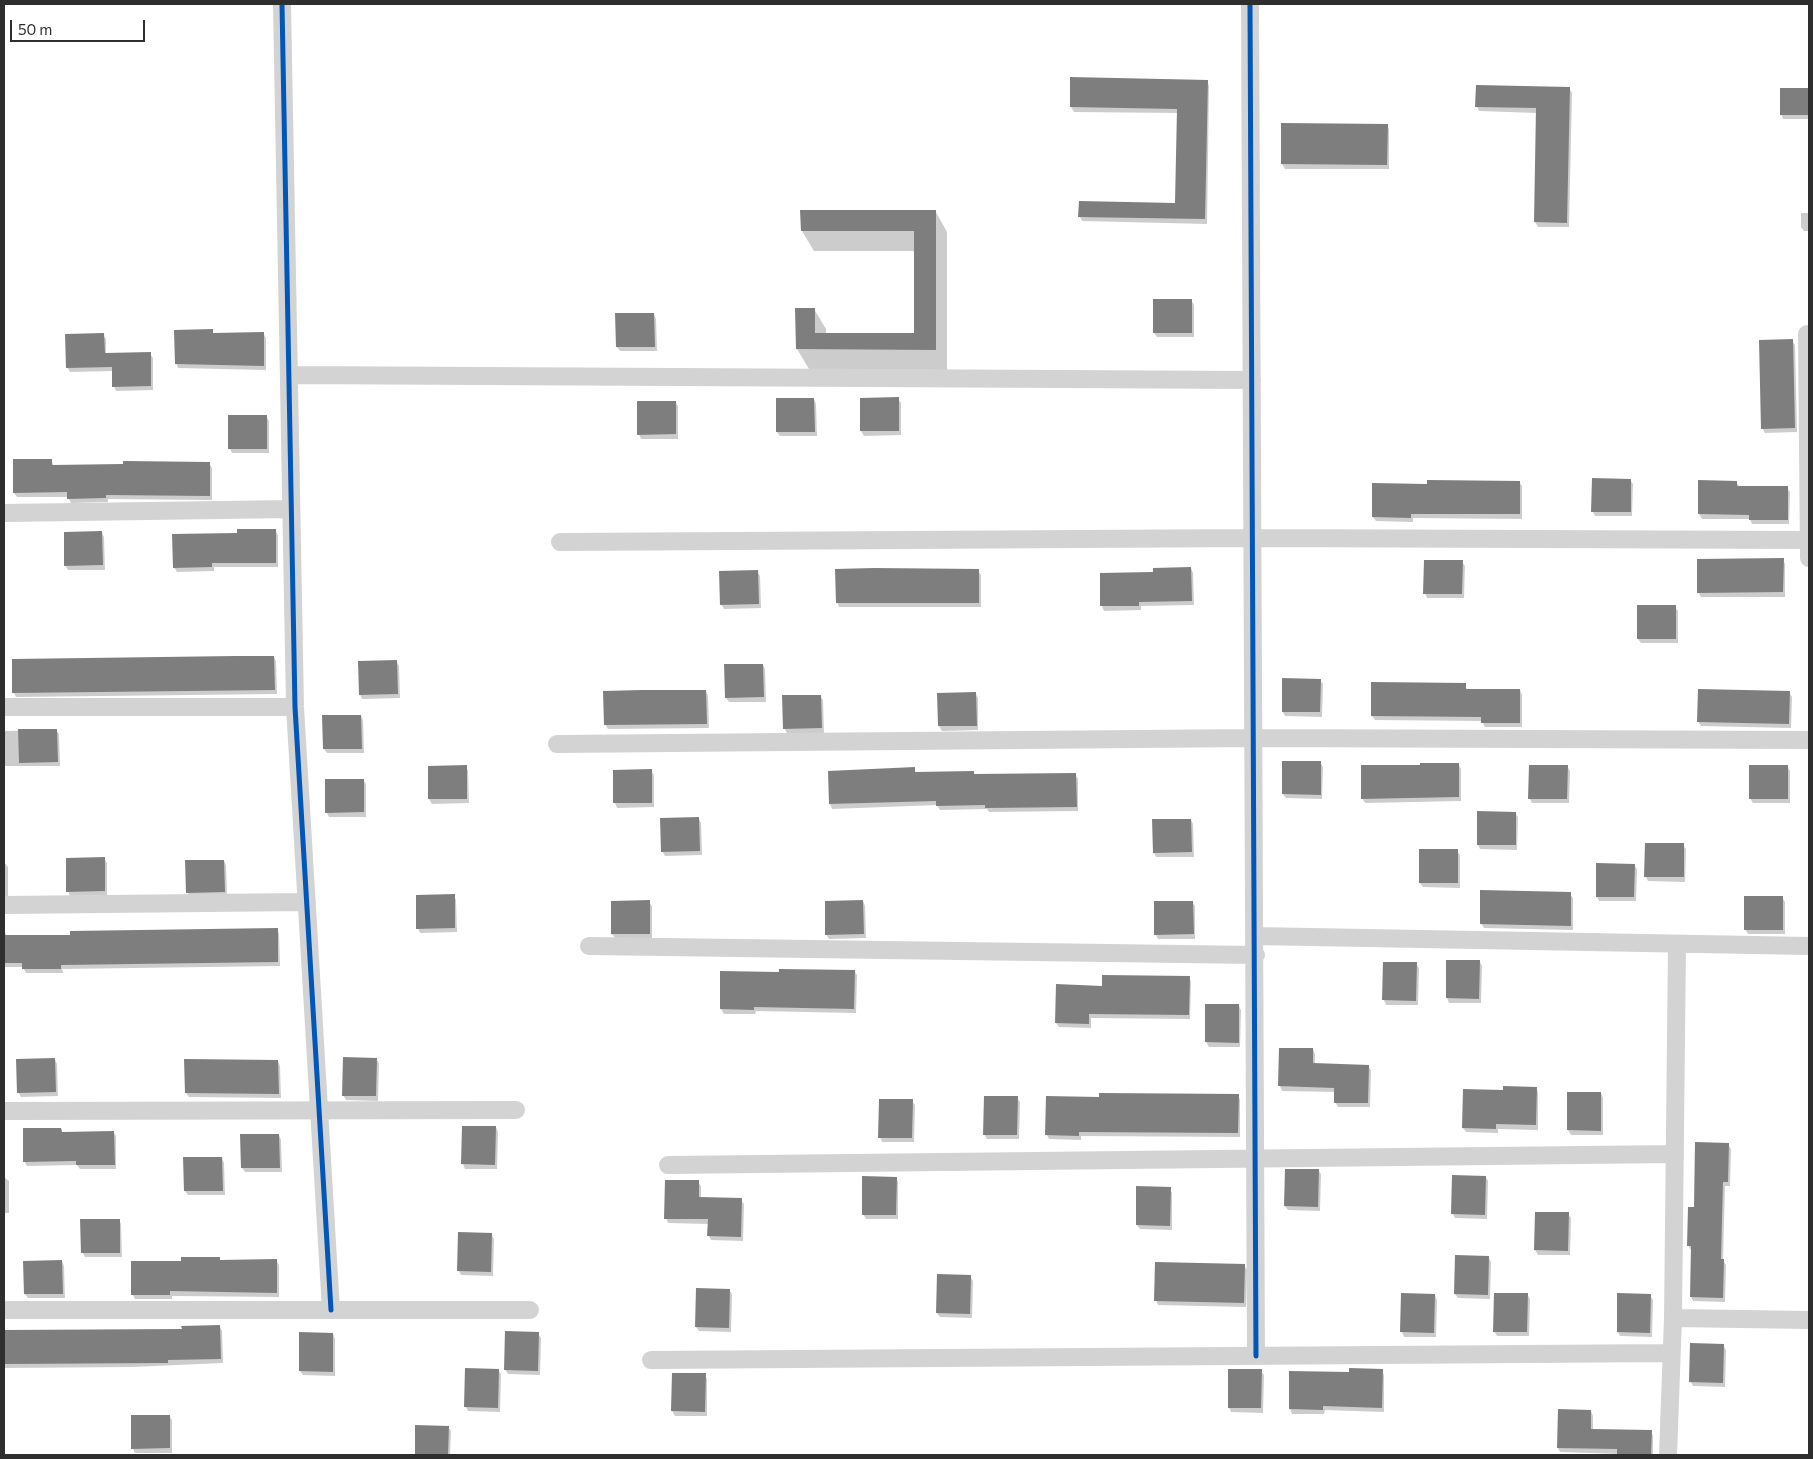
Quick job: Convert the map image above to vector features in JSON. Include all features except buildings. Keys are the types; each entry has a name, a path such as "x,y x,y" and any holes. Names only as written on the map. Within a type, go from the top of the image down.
{"street":[{"path":"282,4 295,707 331,1310"},
{"path":"1250,4 1257,1158 1256,1356"},
{"path":"1809,334 1807,334 1809,558"},
{"path":"289,375 1252,380"},
{"path":"4,513 292,510"},
{"path":"560,542 1253,538 1809,540"},
{"path":"4,707 295,707"},
{"path":"557,744 1254,738 1809,740"},
{"path":"4,905 307,902"},
{"path":"1255,936 1809,946"},
{"path":"1668,1455 1673,1318 1677,944"},
{"path":"589,946 1256,955"},
{"path":"4,1111 516,1110"},
{"path":"668,1165 1674,1154"},
{"path":"4,1310 530,1310"},
{"path":"1673,1318 1809,1320"},
{"path":"651,1360 1672,1353"}],"cycle path":[{"path":"282,4 295,707 331,1310"},
{"path":"1250,4 1256,1356"}]}
